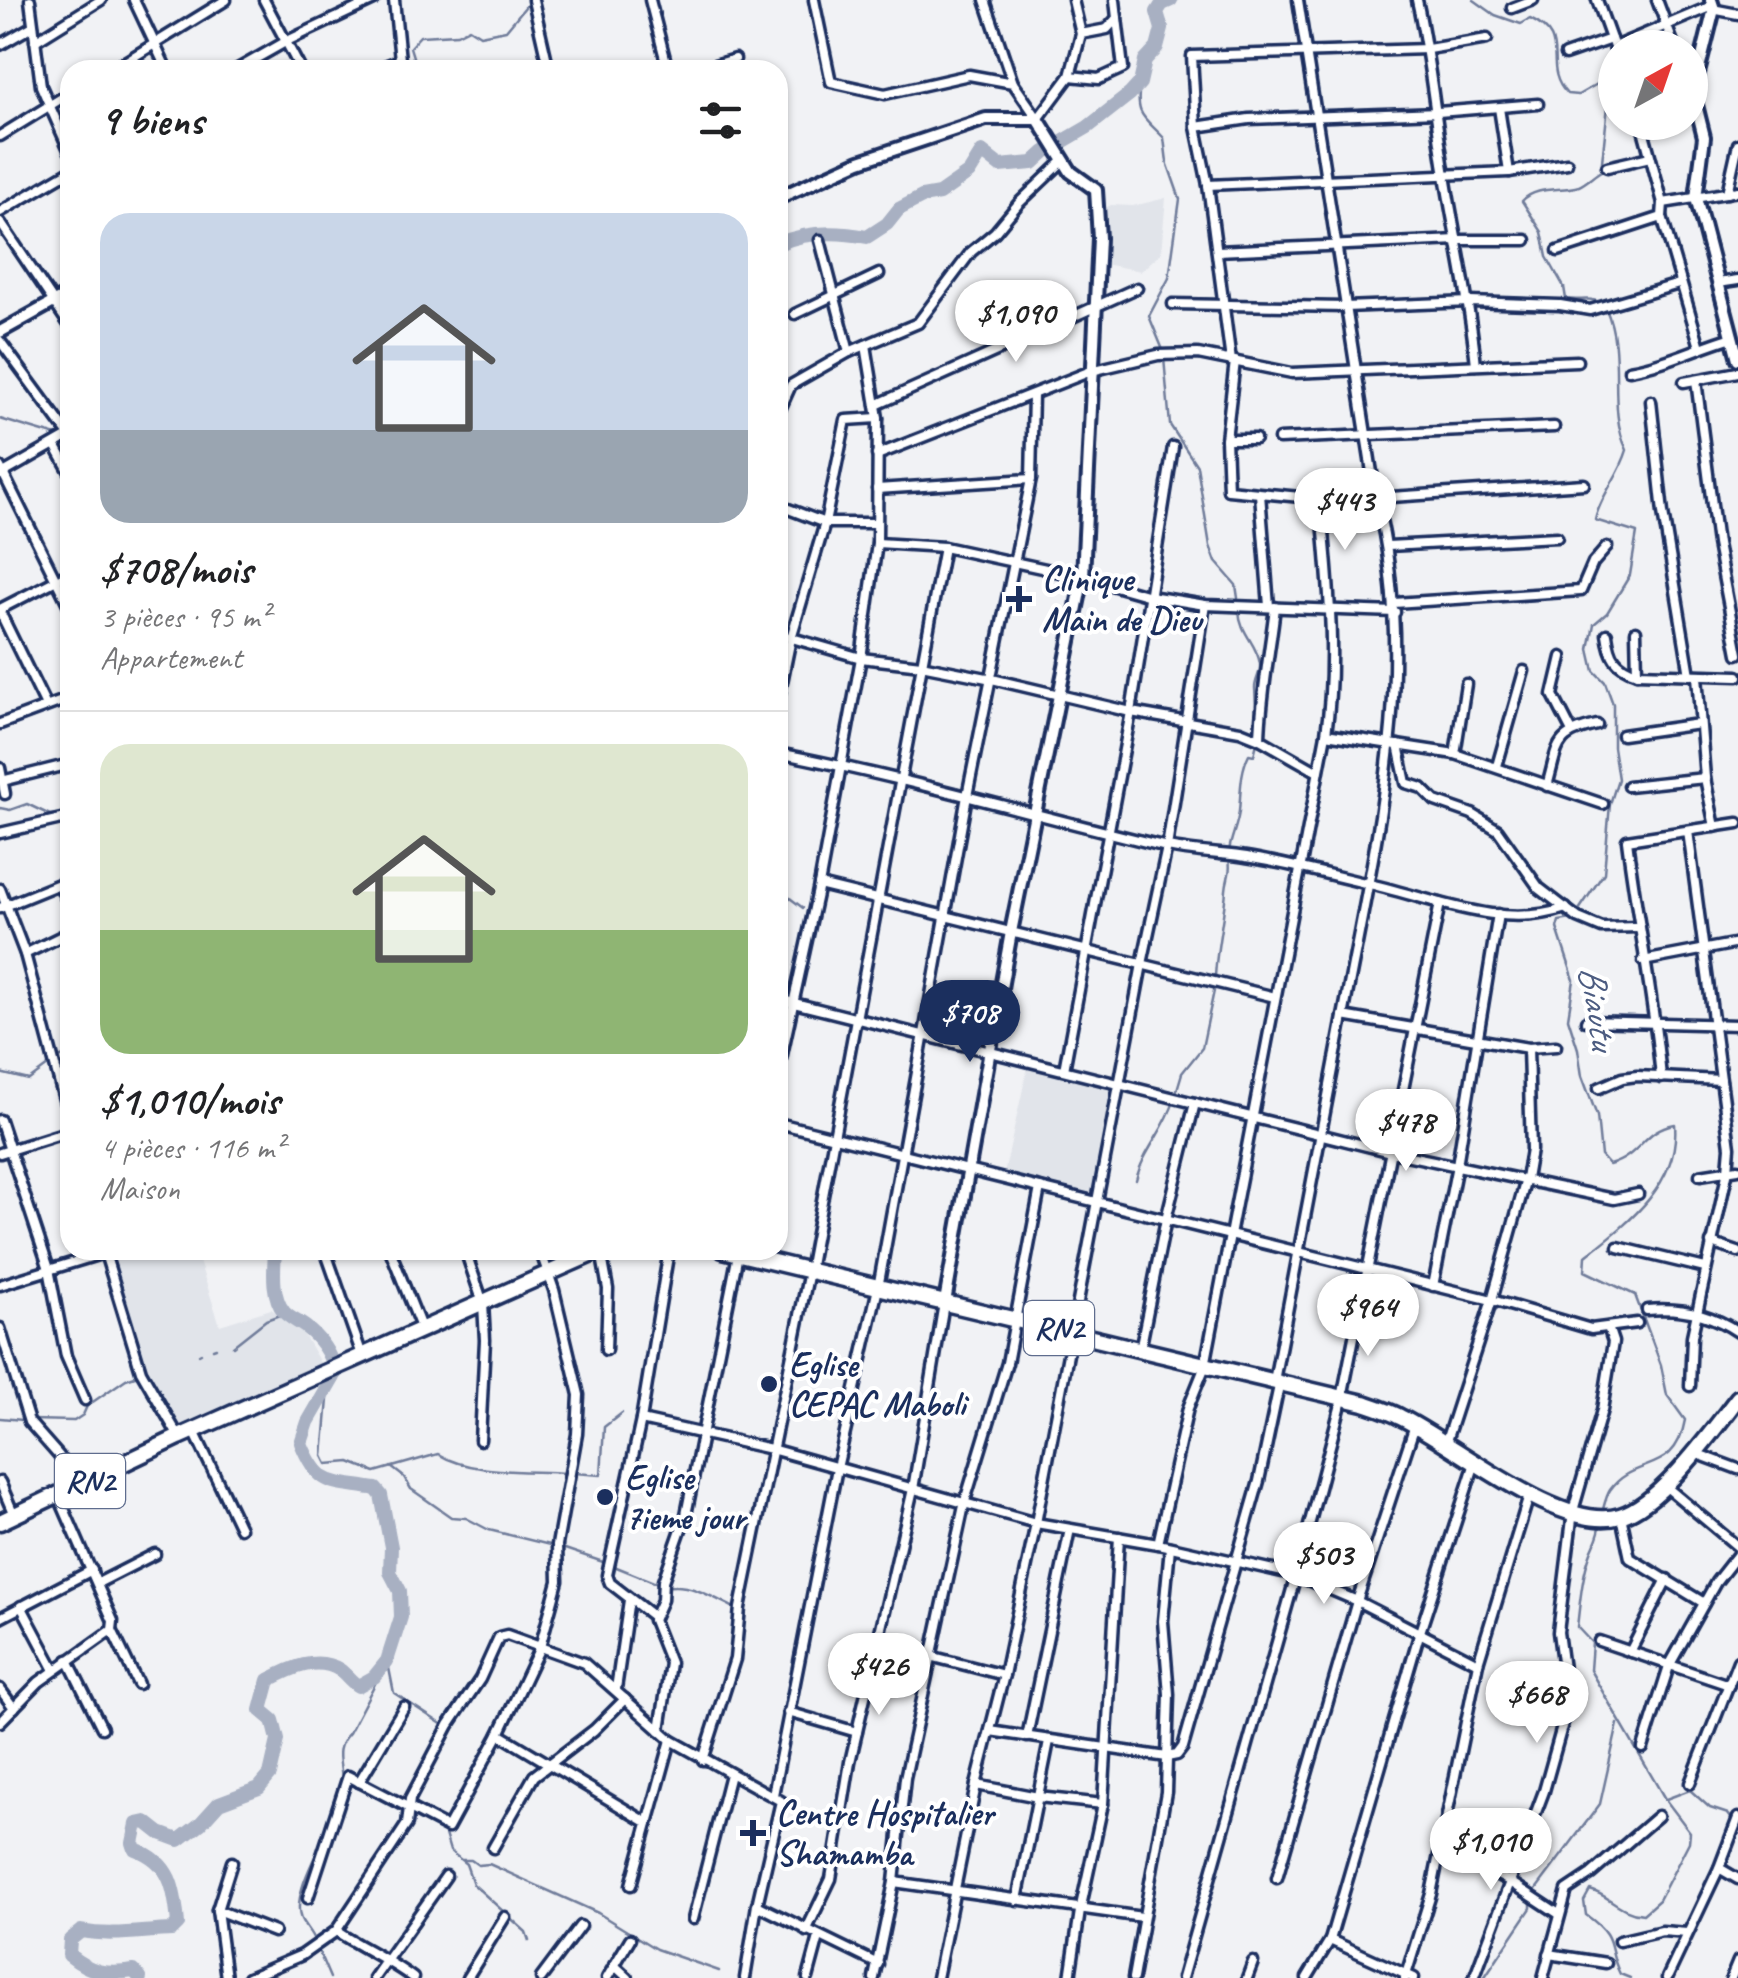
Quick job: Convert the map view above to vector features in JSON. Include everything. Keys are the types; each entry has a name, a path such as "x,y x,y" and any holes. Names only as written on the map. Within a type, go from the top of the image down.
{"highway":[{"name":"RN2","path":"7,1519 194,1430 578,1260"},
{"name":"RN2","path":"767,1260 1342,1396 1400,1416 1529,1496 1573,1511 1607,1516"},
{"path":"1607,1516 1664,1485 1738,1398"}],"street":[{"path":"30,0 41,86 60,130"},
{"path":"35,41 102,0"},
{"path":"134,0 162,60"},
{"path":"129,60 226,0"},
{"path":"264,0 296,60"},
{"path":"339,0 345,13"},
{"path":"254,60 374,0"},
{"path":"394,0 400,60"},
{"path":"533,0 547,60"},
{"path":"650,0 665,60"},
{"path":"814,0 831,82 884,94 969,76 1013,83"},
{"path":"806,1931 832,1879 857,1732 912,1489 1011,932 1084,578 1098,238 1096,190 1071,172 1013,83 986,0"},
{"path":"1038,119 1070,76 1082,34 1073,0"},
{"path":"1070,76 1100,79 1124,68 1115,0"},
{"path":"990,1731 1167,1757 1177,1755 1182,1747 1258,1481 1394,744 1395,608 1388,546 1355,372 1298,0"},
{"path":"1417,0 1470,302 1476,366"},
{"path":"1512,8 1533,0"},
{"path":"1597,0 1607,30"},
{"path":"1657,0 1668,30"},
{"path":"1652,30 1712,5 1738,14"},
{"path":"1706,30 1712,5"},
{"path":"1082,34 1107,28 1117,18"},
{"path":"0,45 33,26"},
{"path":"1487,39 1428,49 1192,56 1196,127 1233,361 1226,439 1228,490 1321,499 1584,484"},
{"path":"1565,55 1598,49"},
{"path":"0,136 60,100"},
{"path":"1196,127 1249,118 1315,118 1538,104"},
{"path":"1499,108 1509,172"},
{"path":"788,193 860,161 986,119 1038,119"},
{"path":"1646,140 1679,284 1700,347"},
{"path":"1704,140 1696,198 1738,359"},
{"path":"1727,193 1738,144"},
{"path":"788,391 850,352 918,323 970,252 995,232 1059,151"},
{"path":"1607,166 1650,157"},
{"path":"1208,185 1509,172 1567,162"},
{"path":"0,212 60,178"},
{"path":"1663,202 1738,191"},
{"path":"1558,250 1662,217"},
{"path":"0,222 60,311"},
{"path":"820,240 850,352"},
{"path":"1217,251 1526,240"},
{"path":"795,314 880,274"},
{"path":"1718,283 1738,280"},
{"path":"1173,304 1345,307 1470,302 1604,307 1679,284"},
{"path":"876,405 1137,288"},
{"path":"0,332 60,299"},
{"path":"1630,370 1657,366 1734,335"},
{"path":"0,340 60,421"},
{"path":"788,1022 820,885 861,658 877,542 878,418 866,346"},
{"path":"877,455 1090,371 1162,355 1198,354 1292,373 1577,362"},
{"path":"1684,382 1738,372"},
{"path":"1696,380 1717,544 1738,654"},
{"path":"773,1795 837,1468 878,1288 967,796 1031,478 1033,395"},
{"path":"1651,401 1663,514 1694,676 1715,826"},
{"path":"788,653 825,523 846,420 878,418"},
{"path":"1279,439 1554,427"},
{"path":"1226,439 1255,439"},
{"path":"60,442 1,472 60,590"},
{"path":"55,445 60,454"},
{"path":"1064,1070 1131,712 1173,447"},
{"path":"877,489 1031,478"},
{"path":"1258,739 1261,692 1270,654 1272,606 1260,494"},
{"path":"1158,1544 1188,1408 1205,1366 1326,734 1331,697 1331,611 1321,499"},
{"path":"788,509 825,523 877,523"},
{"path":"1388,546 1557,537"},
{"path":"877,542 944,547 1150,596 1205,605 1331,611 1580,590 1592,563 1608,547"},
{"path":"703,1760 735,1658 740,1610 809,1271 944,547"},
{"path":"46,706 0,610 60,578"},
{"path":"937,1978 976,1785 1036,1524 1167,847 1205,605"},
{"path":"1636,631 1638,673"},
{"path":"1607,634 1609,652 1618,665 1638,673 1738,676"},
{"path":"788,637 861,658 920,665 1131,712 1240,731 1318,772"},
{"path":"1562,658 1553,695 1571,730"},
{"path":"1497,766 1524,671"},
{"path":"1455,754 1466,684"},
{"path":"0,724 60,701"},
{"path":"1622,735 1699,724"},
{"path":"1548,786 1560,742 1571,730 1597,725"},
{"path":"1326,734 1455,754 1603,804"},
{"path":"1394,744 1406,783 1498,830 1539,888 1602,928 1638,927"},
{"path":"788,754 1167,847 1229,855 1368,883 1440,903 1498,914 1573,913"},
{"path":"2,782 60,766"},
{"path":"0,768 5,794"},
{"path":"1628,786 1706,778"},
{"path":"0,833 60,819"},
{"path":"1661,1078 1627,840 1738,823"},
{"path":"1688,832 1733,1170 1696,1312 1690,1386"},
{"path":"820,885 1275,997"},
{"path":"4,907 60,886"},
{"path":"0,889 24,954 60,1084"},
{"path":"1182,1978 1296,1575 1342,1396 1440,903"},
{"path":"1433,1286 1498,914"},
{"path":"24,954 60,937"},
{"path":"1643,961 1738,944"},
{"path":"788,1001 1391,1152 1614,1199 1638,1194"},
{"path":"1343,1016 1476,1041 1528,1048 1556,1046"},
{"path":"1586,1021 1738,1025"},
{"path":"1445,1444 1526,1179 1531,1150 1528,1048"},
{"path":"1598,1088 1622,1078 1721,1080"},
{"path":"1140,1350 1194,1103"},
{"path":"0,1120 49,1269 66,1356 84,1400"},
{"path":"788,1126 1492,1300 1591,1329 1638,1323"},
{"path":"0,1153 60,1134"},
{"path":"1700,1175 1733,1170"},
{"path":"874,1978 894,1882 905,1778 930,1656 965,1501 1007,1363 1040,1188"},
{"path":"1711,1243 1738,1252"},
{"path":"1618,1247 1706,1268"},
{"path":"0,1284 76,1260"},
{"path":"107,1260 141,1371 178,1438"},
{"path":"329,1260 363,1358"},
{"path":"394,1260 422,1332"},
{"path":"468,1260 483,1303 486,1340 480,1440"},
{"path":"308,1898 348,1776 448,1828 540,1647 558,1581 557,1547 577,1434 579,1395 543,1260"},
{"path":"603,1260 608,1289 606,1350"},
{"path":"660,1730 670,1663 654,1618 610,1583 607,1575 642,1420 667,1260"},
{"path":"654,1618 686,1515 705,1432 732,1260"},
{"path":"1647,1310 1676,1308 1696,1312 1738,1332"},
{"path":"0,1328 29,1420 59,1456 73,1488"},
{"path":"1474,1978 1544,1791 1564,1716 1565,1684 1558,1632 1573,1511 1602,1410 1613,1342 1608,1328"},
{"path":"642,1420 771,1449 1036,1524 1170,1546 1296,1575 1478,1663"},
{"path":"1277,1878 1357,1602 1415,1425"},
{"path":"194,1430 240,1528"},
{"path":"1695,1453 1738,1469"},
{"path":"1307,1978 1330,1940 1475,1463"},
{"path":"0,1482 7,1519"},
{"path":"1643,1748 1670,1666 1738,1550 1664,1485"},
{"path":"58,1496 138,1684"},
{"path":"1330,1940 1408,1977 1431,1894 1478,1663 1529,1496"},
{"path":"1607,1516 1630,1558 1704,1603"},
{"path":"1027,1737 1070,1529"},
{"path":"1070,1978 1080,1910 1104,1804 1119,1537"},
{"path":"1132,1978 1162,1824 1169,1694 1162,1621 1170,1546"},
{"path":"98,1584 155,1554"},
{"path":"0,1618 92,1570"},
{"path":"1630,1652 1666,1579"},
{"path":"616,1688 630,1600"},
{"path":"21,1606 55,1670"},
{"path":"0,1722 55,1670 112,1630"},
{"path":"248,1978 318,1945 336,1931 408,1824 410,1798 480,1679 498,1638 508,1635 584,1663 672,1740 782,1800 744,1978"},
{"path":"1599,1641 1728,1685"},
{"path":"930,1656 1004,1675"},
{"path":"68,1660 102,1728"},
{"path":"1690,1783 1738,1661"},
{"path":"0,1689 14,1708"},
{"path":"493,1848 534,1776 594,1730 625,1699"},
{"path":"359,1782 404,1707"},
{"path":"788,1712 857,1732"},
{"path":"499,1734 648,1822"},
{"path":"631,1886 672,1740"},
{"path":"1017,1900 1049,1741"},
{"path":"692,1919 730,1774"},
{"path":"976,1785 1104,1804"},
{"path":"1543,1978 1567,1890 1658,1816"},
{"path":"1668,1978 1737,1822"},
{"path":"1440,1845 1509,1881 1559,1914"},
{"path":"226,1978 217,1910 232,1862"},
{"path":"1719,1868 1738,1879"},
{"path":"374,1978 446,1876"},
{"path":"894,1882 1142,1917"},
{"path":"757,1904 878,1964"},
{"path":"217,1910 274,1932"},
{"path":"467,1978 505,1917"},
{"path":"541,1978 580,1926"},
{"path":"336,1931 362,1949 388,1959 413,1978"},
{"path":"1619,1941 1662,1931 1688,1932"},
{"path":"808,1978 819,1937"},
{"path":"607,1978 630,1939"},
{"path":"1549,1954 1606,1963"},
{"path":"1731,1978 1738,1961"},
{"path":"1248,1978 1253,1962"},
{"path":"614,1966 628,1978"}],"shaded area":[{"path":"1166,198 1161,253 1141,271 1104,264 1103,209"},
{"path":"1028,1066 1115,1087 1092,1196 1004,1174"},
{"path":"109,1260 199,1260 220,1325 271,1309 301,1330 322,1366 179,1430 147,1370"}],"waterway":[{"path":"788,241 822,233 867,237 887,224 899,209 922,197 939,194 969,173 982,152 1000,166 1033,163 1088,127 1140,83 1145,61 1157,48 1162,29 1157,12 1171,0"},
{"name":"Biautu","path":"1474,0 1495,15 1521,24 1530,19 1543,27 1550,35 1556,73 1567,94 1578,95 1599,83 1609,96 1601,171 1579,186 1542,191 1522,201 1542,232 1547,257 1564,287 1566,299 1602,303"},
{"path":"414,60 410,47 420,36 457,34 469,28 480,35 506,30 530,1"},
{"path":"1140,83 1140,109 1164,138 1167,162 1180,199 1169,278 1149,316 1163,350"},
{"name":"Biautu","path":"1577,913 1604,873 1610,804 1618,779 1613,704 1605,682 1594,671 1589,649 1594,624 1607,613 1630,575 1637,533 1595,520 1627,450 1618,416 1615,344 1606,309"},
{"path":"1164,358 1170,425 1197,466 1210,546 1216,562 1236,585 1238,598"},
{"path":"0,419 60,437"},
{"path":"1239,610 1242,626 1260,664 1255,688 1257,730"},
{"path":"1229,851 1244,768 1257,743"},
{"path":"0,808 10,810 27,804 50,815 60,814"},
{"path":"1215,978 1229,859"},
{"path":"788,897 803,908"},
{"name":"Biautu","path":"1572,919 1559,921 1557,928 1574,980 1568,1018 1582,1076 1597,1116 1601,1156 1609,1165 1620,1161 1656,1131 1675,1124 1674,1146 1660,1183 1634,1216 1586,1256 1585,1271 1635,1295 1661,1365 1667,1395 1685,1420 1673,1450 1620,1479 1609,1492 1602,1513"},
{"path":"1176,1093 1182,1073 1202,1048 1215,986"},
{"path":"0,1073 29,1080 52,1063"},
{"path":"1136,1180 1174,1101"},
{"path":"140,1978 134,1971 92,1969 69,1955 70,1940 81,1931 115,1934 172,1930 178,1924 175,1899 164,1869 135,1849 137,1824 146,1822 179,1840 219,1803 259,1788 270,1775 278,1740 273,1720 261,1710 269,1680 303,1665 322,1664 340,1670 358,1686 374,1677 387,1661 401,1617 400,1591 390,1572 391,1547 381,1495 376,1489 328,1480 314,1468 301,1443 334,1370 319,1340 280,1306 274,1282 275,1260"},
{"path":"233,1346 266,1320 285,1313"},
{"path":"31,1420 74,1421 87,1406 138,1375"},
{"path":"329,1388 323,1456 327,1464 350,1462 375,1472 438,1454 483,1468 566,1473"},
{"path":"574,1473 601,1475 604,1427 622,1413"},
{"path":"0,1418 23,1420"},
{"path":"391,1467 411,1489 451,1517 466,1518 489,1530 554,1546"},
{"name":"Biautu","path":"1601,1521 1585,1570 1577,1627 1592,1643 1590,1670 1665,1799 1690,1832 1689,1842 1659,1900 1643,1914 1628,1911 1590,1890 1584,1901 1586,1915 1608,1936 1620,1974 1630,1978"},
{"path":"562,1548 606,1563"},
{"path":"614,1566 666,1587 693,1589 736,1609"},
{"path":"342,1780 341,1745 387,1661"},
{"path":"388,1663 394,1693 443,1725"},
{"path":"1534,1892 1600,1804 1618,1724"},
{"path":"1666,1799 1690,1790 1734,1822"},
{"path":"436,1826 444,1831 450,1851 466,1864 473,1884 526,1932 529,1941"},
{"path":"315,1942 302,1921 299,1902 325,1835"},
{"path":"462,1860 489,1864 598,1913 656,1949 719,1971"},
{"path":"1484,1978 1531,1908 1531,1899"},
{"path":"318,1950 330,1978"}],"place":[{"name":"Clinique Main de Dieu","path":"1019,599"},
{"name":"Eglise CEPAC Maboli","path":"769,1384"},
{"name":"Eglise 7ieme jour","path":"605,1497"},
{"name":"Centre Hospitalier Shamamba","path":"753,1833"}]}
